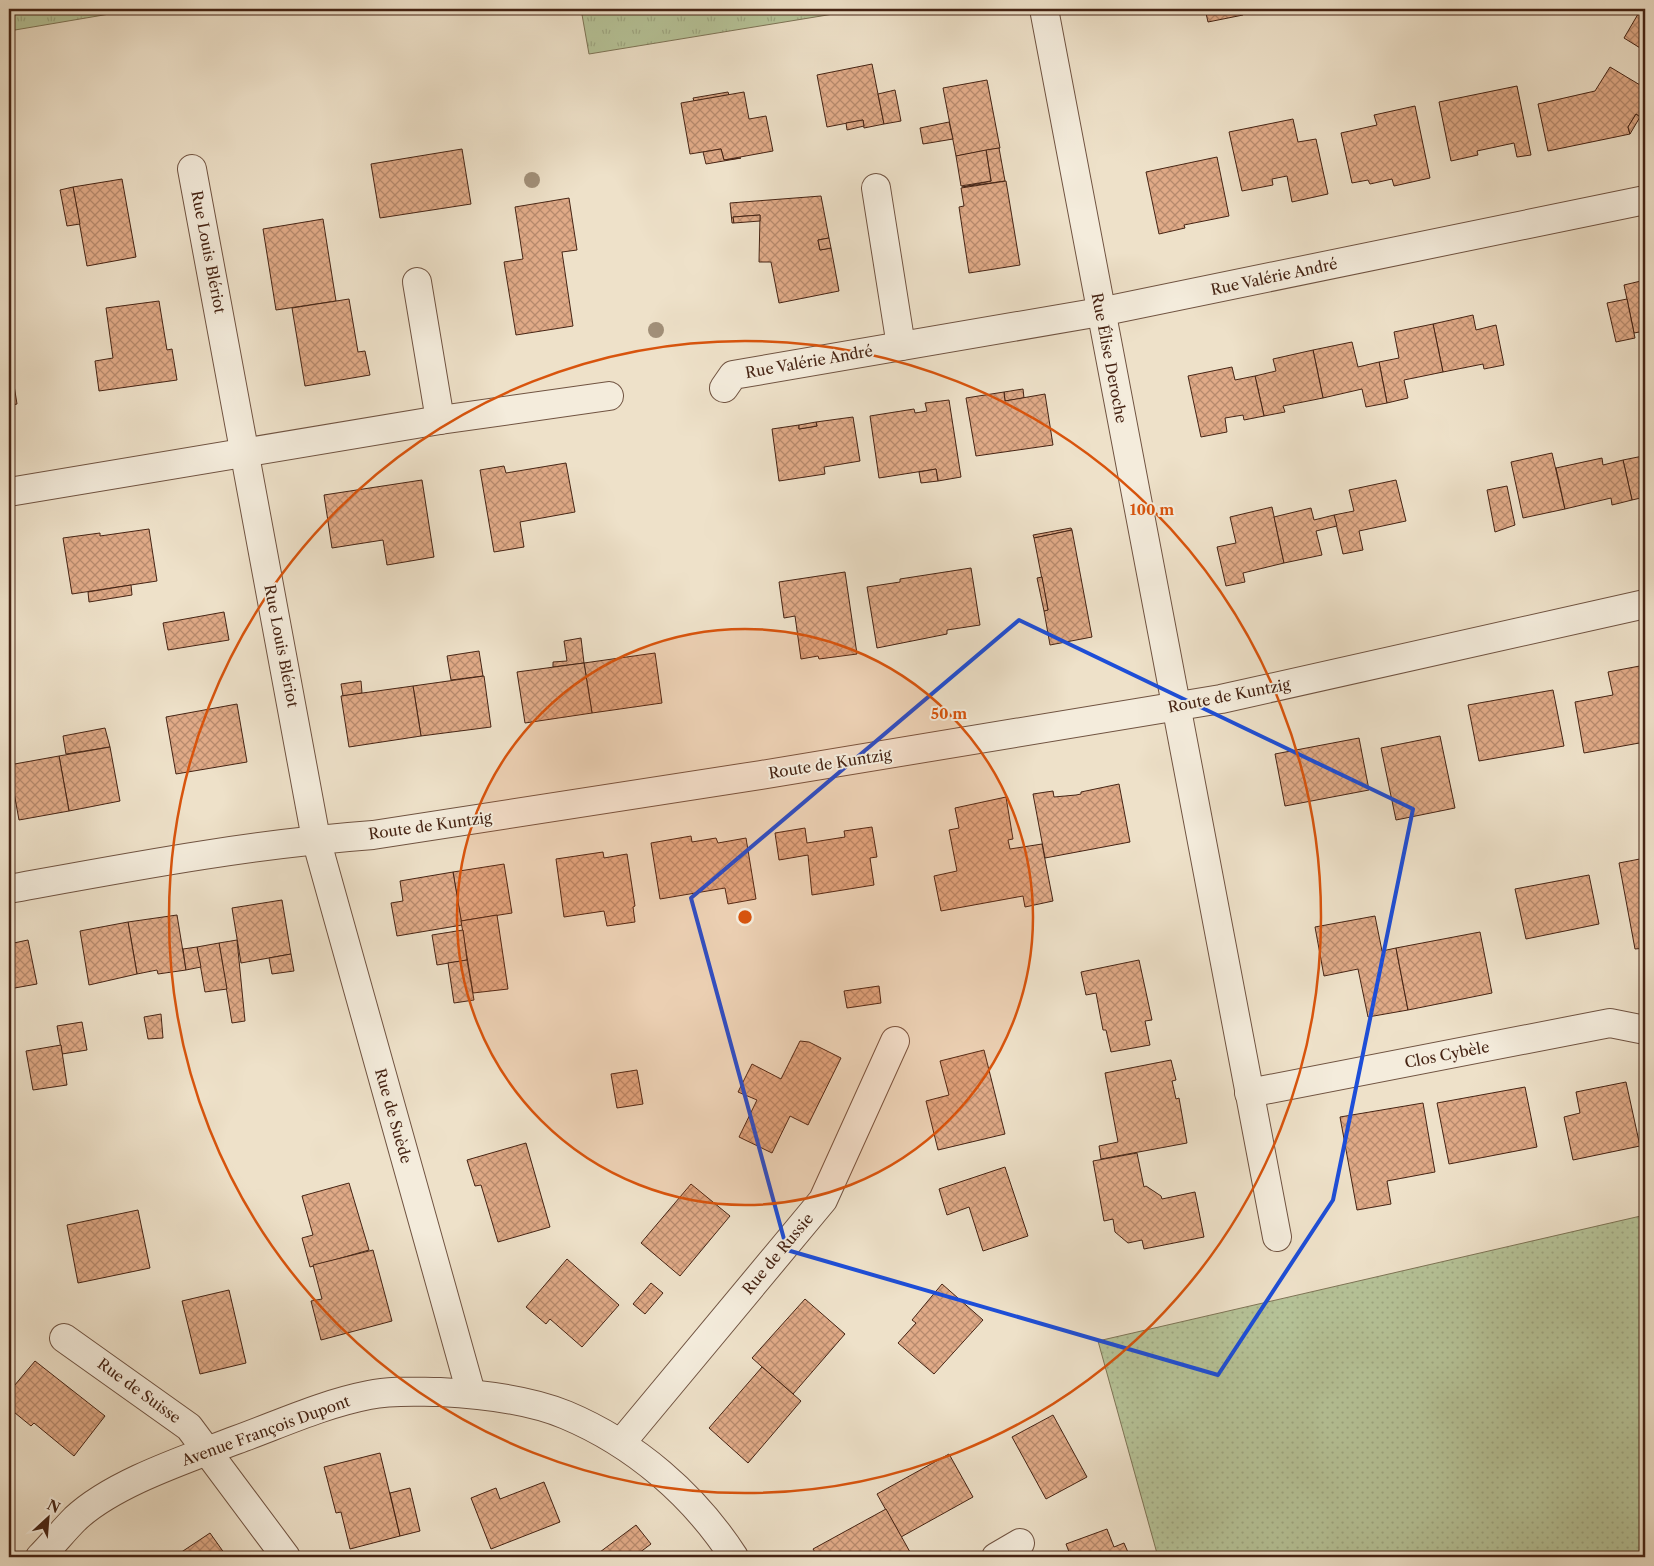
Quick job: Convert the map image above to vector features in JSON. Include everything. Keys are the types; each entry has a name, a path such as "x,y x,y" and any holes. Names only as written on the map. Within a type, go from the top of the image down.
{"street":[{"name":"Rue Élise Deroche","path":"1044,9 1175,707"},
{"name":"Rue Louis Blériot","path":"192,169 316,839"},
{"path":"876,188 901,346"},
{"name":"Rue Valérie André","path":"724,388 733,375 1100,312 1645,200"},
{"path":"417,282 440,420"},
{"path":"9,492 440,420 609,396"},
{"name":"Route de Kuntzig","path":"9,889 218,851 316,839 372,835 761,775 1221,699 1645,604"},
{"path":"1175,707 1277,1237"},
{"name":"Rue de Suède","path":"316,839 470,1394"},
{"name":"Clos Cybèle","path":"1249,1093 1610,1023 1645,1030"},
{"name":"Rue de Russie","path":"621,1443 823,1200 894,1041"},
{"name":"Rue de Suisse","path":"64,1338 189,1427 286,1557"},
{"name":"Avenue François Dupont","path":"40,1557 76,1518 120,1488 208,1451 332,1404 370,1394 411,1392 470,1394 514,1401 565,1415 621,1443 671,1481 714,1527 734,1557"},
{"path":"996,1557 1020,1543"}],"highlighted area":[{"path":"1019,620 1413,809 1333,1200 1218,1375 787,1250 691,898"}],"green space":[{"path":"9,9 139,9 9,31"},
{"path":"581,9 864,9 589,54"},
{"path":"1645,1215 1645,1557 1158,1557 1098,1341"}],"building":[{"path":"1205,9 1242,9 1243,15 1208,22"},
{"path":"1641,9 1645,9 1645,51 1624,38"},
{"path":"872,64 884,124 864,128 863,120 827,127 817,75"},
{"path":"1610,67 1645,88 1645,109 1640,117 1636,114 1628,127 1630,134 1548,151 1538,104 1595,91"},
{"path":"987,80 1000,148 956,156 943,88"},
{"path":"1517,86 1531,155 1517,157 1514,143 1477,151 1478,155 1451,161 1439,102"},
{"path":"895,90 901,121 884,124 878,94"},
{"path":"728,92 729,95 694,101 693,98"},
{"path":"744,92 749,119 766,116 773,151 724,160 721,149 690,154 681,103"},
{"path":"1415,106 1430,178 1394,186 1392,179 1370,184 1368,180 1352,183 1341,133 1377,125 1374,115"},
{"path":"1636,114 1640,117 1630,134 1628,127"},
{"path":"1293,119 1298,142 1316,139 1328,194 1292,202 1287,176 1272,179 1273,185 1242,191 1229,132"},
{"path":"863,120 864,126 847,130 846,123"},
{"path":"949,122 953,139 923,144 920,128"},
{"path":"999,148 1005,181 962,187 991,181 986,150"},
{"path":"462,149 471,204 380,218 371,164"},
{"path":"721,149 724,160 741,158 706,164 703,152"},
{"path":"986,150 991,181 961,186 956,156"},
{"path":"1217,157 1229,216 1184,225 1185,228 1159,234 1146,172"},
{"path":"122,179 136,257 87,266 73,187"},
{"path":"1006,181 1020,265 969,273 959,207 964,206 961,188"},
{"path":"73,187 80,224 67,226 60,190"},
{"path":"821,196 829,238 818,240 820,250 831,248 839,291 779,303 771,262 759,262 760,215 733,217 734,223 732,223 730,203"},
{"path":"569,198 577,250 562,252 573,326 516,335 504,262 523,259 515,207"},
{"path":"760,215 760,221 734,223 733,217"},
{"path":"323,219 336,301 276,310 263,229"},
{"path":"829,238 831,248 820,250 818,240"},
{"path":"1645,280 1645,331 1634,333 1624,285"},
{"path":"349,299 358,352 365,351 370,375 305,386 292,308"},
{"path":"1627,299 1635,338 1616,342 1607,303"},
{"path":"159,301 167,350 172,349 177,380 99,391 95,361 113,358 106,308"},
{"path":"1473,315 1476,330 1496,325 1504,365 1484,369 1483,364 1443,372 1433,324"},
{"path":"1433,324 1443,372 1404,380 1408,398 1387,403 1379,362 1399,358 1394,332"},
{"path":"1352,342 1358,367 1379,362 1387,403 1366,407 1362,389 1323,398 1313,350"},
{"path":"1313,350 1323,398 1283,406 1285,412 1264,416 1255,376 1276,371 1273,359"},
{"path":"9,354 17,404 9,406"},
{"path":"1232,367 1235,380 1255,376 1264,416 1244,420 1243,415 1225,418 1227,432 1201,437 1188,376"},
{"path":"1023,389 1024,398 1005,401 1004,392"},
{"path":"1004,392 1005,401 1045,394 1053,445 976,456 966,398"},
{"path":"949,400 961,477 938,481 936,469 879,478 870,416 914,409 915,413 927,411 925,403"},
{"path":"853,417 860,461 824,467 825,474 779,481 772,429 799,425 799,429 817,426 816,422"},
{"path":"816,422 817,426 799,429 799,425"},
{"path":"1645,438 1645,497 1632,500 1623,460 1643,456 1640,440"},
{"path":"1552,453 1565,509 1523,518 1511,462"},
{"path":"1602,458 1603,465 1623,460 1632,500 1612,505 1611,498 1565,509 1556,468"},
{"path":"566,463 575,512 520,522 524,547 494,552 480,470 504,466 506,473"},
{"path":"936,469 938,481 921,483 919,472"},
{"path":"422,480 434,557 387,565 383,540 332,548 324,495"},
{"path":"1396,480 1406,521 1359,531 1363,550 1343,554 1334,515 1354,511 1349,490"},
{"path":"1507,486 1515,525 1495,532 1487,490"},
{"path":"1272,507 1284,563 1243,573 1245,582 1226,586 1217,547 1236,543 1230,517"},
{"path":"1311,508 1314,520 1334,515 1337,526 1316,531 1322,555 1284,563 1274,517"},
{"path":"1071,528 1072,530 1034,538 1033,535"},
{"path":"149,529 157,581 72,594 63,538 100,533 100,536"},
{"path":"1072,530 1092,637 1050,645 1044,611 1048,610 1034,538"},
{"path":"971,568 980,625 947,630 947,634 877,648 867,587 900,582 900,579"},
{"path":"845,572 857,654 819,659 818,656 801,659 795,616 784,618 779,582"},
{"path":"1042,577 1048,610 1044,611 1037,578"},
{"path":"131,585 132,595 89,602 88,592"},
{"path":"224,612 229,640 168,650 163,623"},
{"path":"581,638 584,663 553,667 553,662 567,661 564,641"},
{"path":"479,651 483,676 451,680 447,656"},
{"path":"655,653 662,703 592,713 584,663"},
{"path":"584,663 592,713 525,723 517,672"},
{"path":"1645,665 1645,742 1584,753 1575,702 1613,695 1608,672"},
{"path":"484,676 491,727 421,736 413,686"},
{"path":"361,681 362,693 343,696 341,684"},
{"path":"413,686 421,736 349,747 341,696"},
{"path":"1553,690 1564,746 1479,761 1468,705"},
{"path":"237,704 247,762 176,774 166,717"},
{"path":"105,728 110,747 66,754 63,736"},
{"path":"1440,736 1455,808 1396,820 1381,748"},
{"path":"1359,738 1369,790 1285,806 1275,754"},
{"path":"110,747 120,801 69,811 59,756"},
{"path":"59,756 69,811 19,820 9,765"},
{"path":"1119,784 1130,842 1045,858 1033,794 1053,791 1054,797 1076,795 1081,794 1081,792"},
{"path":"1006,797 1013,839 1008,840 1010,849 1042,844 1053,901 1025,907 1023,896 941,911 934,876 957,871 949,830 959,828 955,808"},
{"path":"872,827 877,857 870,858 874,885 812,895 808,855 779,860 775,833 805,828 807,843 845,837 844,831"},
{"path":"691,836 692,842 716,838 718,843 746,838 756,899 728,904 725,888 660,899 651,843"},
{"path":"603,852 604,858 627,854 635,906 633,907 635,922 607,926 604,911 564,917 556,859"},
{"path":"1645,858 1645,948 1635,949 1619,863"},
{"path":"504,864 512,913 461,921 453,872"},
{"path":"453,872 462,925 397,936 391,903 403,901 400,881"},
{"path":"1589,875 1599,924 1526,939 1515,889"},
{"path":"282,900 291,954 241,963 232,908"},
{"path":"177,915 186,970 158,974 157,970 137,974 128,922"},
{"path":"497,915 508,989 473,993 461,921"},
{"path":"1375,916 1382,951 1396,948 1408,1010 1368,1017 1358,969 1324,976 1315,927"},
{"path":"128,922 137,974 89,985 80,931"},
{"path":"463,930 467,960 437,965 432,935"},
{"path":"1480,932 1492,993 1408,1010 1396,948"},
{"path":"28,940 37,984 9,989 9,944"},
{"path":"237,940 245,1021 232,1023 219,943"},
{"path":"219,943 227,989 205,992 197,947"},
{"path":"197,947 201,967 186,970 183,949"},
{"path":"291,954 294,971 272,974 269,958"},
{"path":"467,960 474,1000 454,1003 448,963"},
{"path":"1139,960 1152,1020 1145,1021 1150,1045 1111,1052 1106,1030 1103,1030 1096,993 1086,995 1081,972"},
{"path":"879,986 881,1003 847,1008 844,991"},
{"path":"161,1014 163,1038 148,1039 144,1017"},
{"path":"82,1022 87,1050 62,1054 57,1026"},
{"path":"800,1041 809,1042 841,1058 808,1125 790,1116 772,1153 739,1137 757,1100 738,1092 752,1064 781,1079"},
{"path":"61,1045 67,1085 33,1090 26,1051"},
{"path":"984,1050 1005,1134 938,1150 926,1101 949,1095 940,1061"},
{"path":"1171,1060 1176,1080 1172,1081 1176,1099 1179,1098 1187,1143 1101,1159 1099,1146 1118,1142 1105,1073"},
{"path":"637,1070 643,1104 617,1108 611,1074"},
{"path":"1626,1082 1640,1146 1573,1160 1564,1117 1580,1113 1576,1092"},
{"path":"1525,1087 1537,1147 1449,1164 1437,1103"},
{"path":"1423,1103 1435,1172 1387,1181 1391,1204 1357,1210 1340,1117"},
{"path":"526,1143 550,1227 498,1242 481,1185 475,1186 467,1160"},
{"path":"1137,1153 1144,1187 1146,1186 1161,1196 1162,1199 1195,1192 1204,1237 1144,1249 1142,1240 1128,1243 1115,1232 1113,1219 1104,1221 1093,1161"},
{"path":"1005,1167 1028,1236 983,1251 969,1207 947,1215 939,1189"},
{"path":"349,1183 369,1250 310,1267 302,1238 313,1235 302,1196"},
{"path":"691,1184 730,1216 680,1276 641,1243"},
{"path":"138,1210 150,1268 78,1283 67,1225"},
{"path":"373,1250 392,1321 321,1340 311,1301 322,1299 313,1265"},
{"path":"567,1259 619,1305 582,1347 550,1319 546,1324 526,1307"},
{"path":"651,1283 663,1293 645,1314 633,1304"},
{"path":"942,1284 983,1320 934,1374 898,1343 916,1323 912,1320"},
{"path":"229,1290 246,1363 200,1374 182,1301"},
{"path":"805,1299 845,1334 793,1394 752,1358"},
{"path":"35,1361 105,1416 74,1456 34,1423 31,1426 9,1408 9,1392"},
{"path":"762,1367 801,1401 748,1463 709,1428"},
{"path":"1053,1415 1087,1477 1046,1499 1012,1437"},
{"path":"380,1453 400,1536 350,1549 341,1512 336,1513 324,1467"},
{"path":"949,1454 973,1497 901,1537 877,1494"},
{"path":"544,1482 560,1522 491,1549 471,1498 496,1488 500,1499"},
{"path":"410,1488 420,1531 400,1536 390,1493"},
{"path":"886,1509 910,1552 900,1557 818,1557 813,1549"},
{"path":"636,1525 651,1544 639,1553 642,1557 597,1557 596,1555"},
{"path":"1107,1529 1114,1547 1124,1543 1130,1557 1071,1557 1066,1544"},
{"path":"210,1533 227,1557 174,1557"}]}
